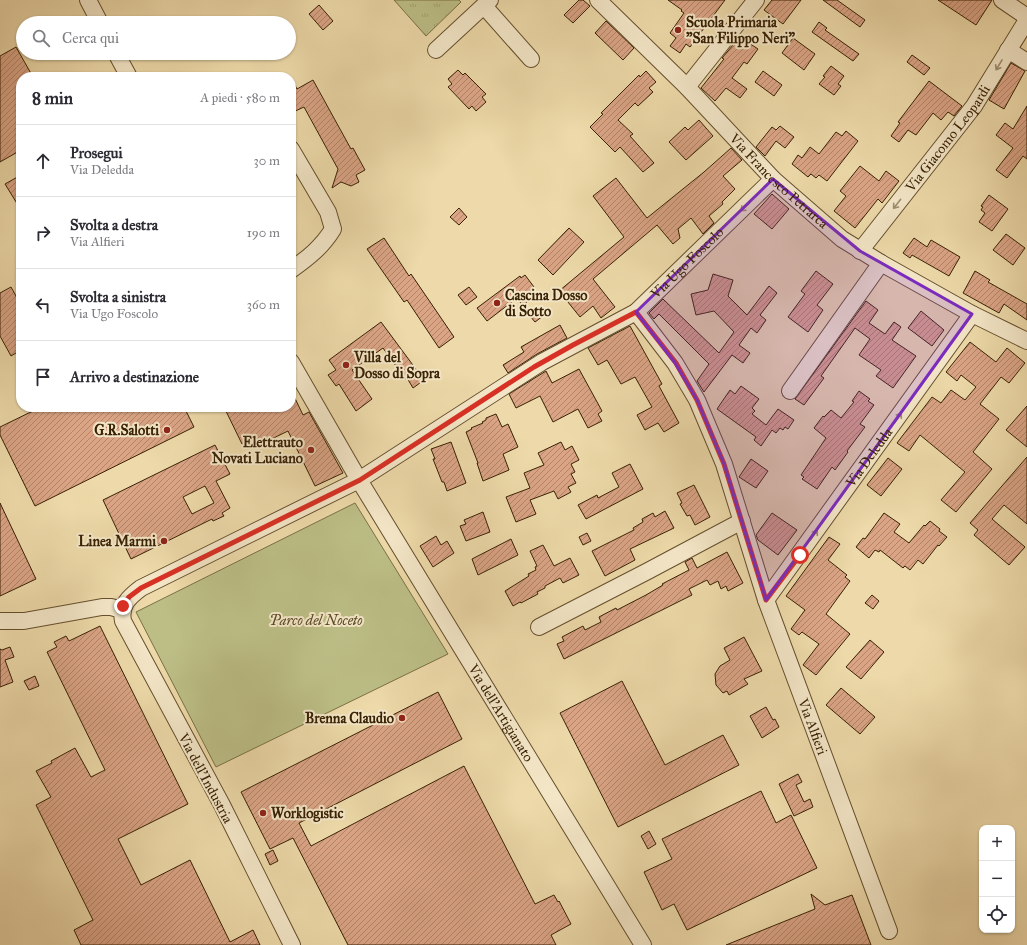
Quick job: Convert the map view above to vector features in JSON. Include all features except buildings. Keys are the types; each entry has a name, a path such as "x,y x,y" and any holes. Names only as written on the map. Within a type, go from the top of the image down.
{"street":[{"path":"88,0 96,16"},
{"name":"Via Francesco Petrarca","path":"598,0 687,87 773,179 842,239 860,251 972,314 1027,341"},
{"path":"687,87 756,0"},
{"path":"1002,0 1027,17"},
{"path":"436,50 487,3 531,59"},
{"name":"Via Giacomo Leopardi","path":"860,251 974,106 1027,20"},
{"path":"1008,50 1027,62"},
{"path":"120,60 126,72"},
{"path":"296,158 328,212 333,229 326,241 296,266"},
{"name":"Via Ugo Foscolo","path":"122,610 129,597 141,588 360,480 534,367 636,312 773,179"},
{"path":"790,391 881,263"},
{"name":"Via Alfieri","path":"636,312 676,363 697,400 724,464 766,600 889,931"},
{"name":"Via Deledda","path":"766,600 972,314"},
{"name":"Via dell'Artigianato","path":"296,371 360,480 643,945"},
{"path":"539,627 742,521"},
{"path":"0,621 24,621 102,607 111,607 122,610"},
{"name":"Via dell'Industria","path":"122,610 126,626 222,806 292,945"}],"highlighted area":[{"path":"773,179 860,251 972,314 766,600 724,464 697,400 675,363 636,312"}],"green space":[{"path":"394,0 459,0 461,2 426,36"},
{"name":"Parco del Noceto","path":"355,503 448,654 216,767 136,612"}],"place":[{"name":"Scuola Primaria \"San Filippo Neri\"","path":"678,30"},
{"name":"Cascina Dosso di Sotto","path":"497,303"},
{"name":"Villa del Dosso di Sopra","path":"346,365"},
{"name":"G.R.Salotti","path":"167,430"},
{"name":"Elettrauto Novati Luciano","path":"311,450"},
{"name":"Linea Marmi","path":"164,541"},
{"name":"Brenna Claudio","path":"402,718"},
{"name":"Worklogistic","path":"263,813"}],"route":[{"path":"123,606 129,597 141,588 360,480 534,367 636,312 676,363 697,400 724,464 766,600 800,555"}]}
